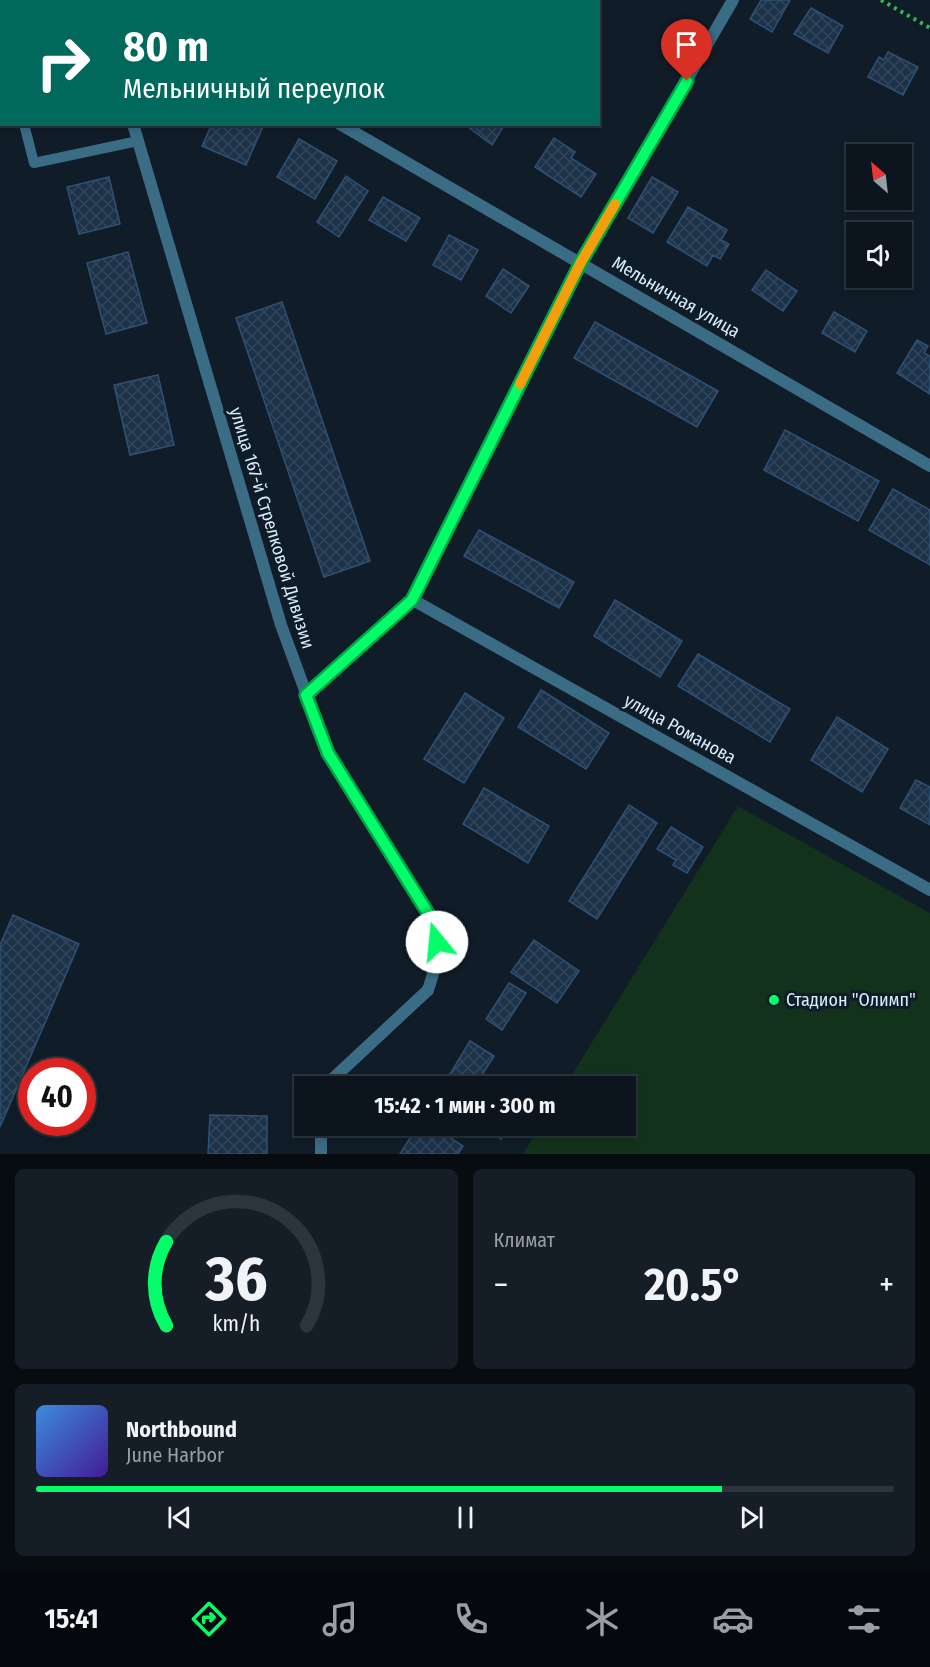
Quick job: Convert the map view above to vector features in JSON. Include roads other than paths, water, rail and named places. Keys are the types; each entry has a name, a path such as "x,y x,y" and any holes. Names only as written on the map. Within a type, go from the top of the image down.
{"street":[{"path":"306,695 412,600 581,262 733,0"},
{"name":"улица 167-й Стрелковой Дивизии","path":"134,126 278,614 306,695 328,753 436,926 438,958 428,990 336,1076"},
{"name":"Мельничная улица","path":"343,126 930,466"},
{"name":"улица Романова","path":"412,600 930,890"},
{"path":"321,1136 321,1154"}],"lane":[{"path":"25,126 34,163 138,141"}],"place":[{"name":"Стадион \"Олимп\"","path":"774,1000"}]}
